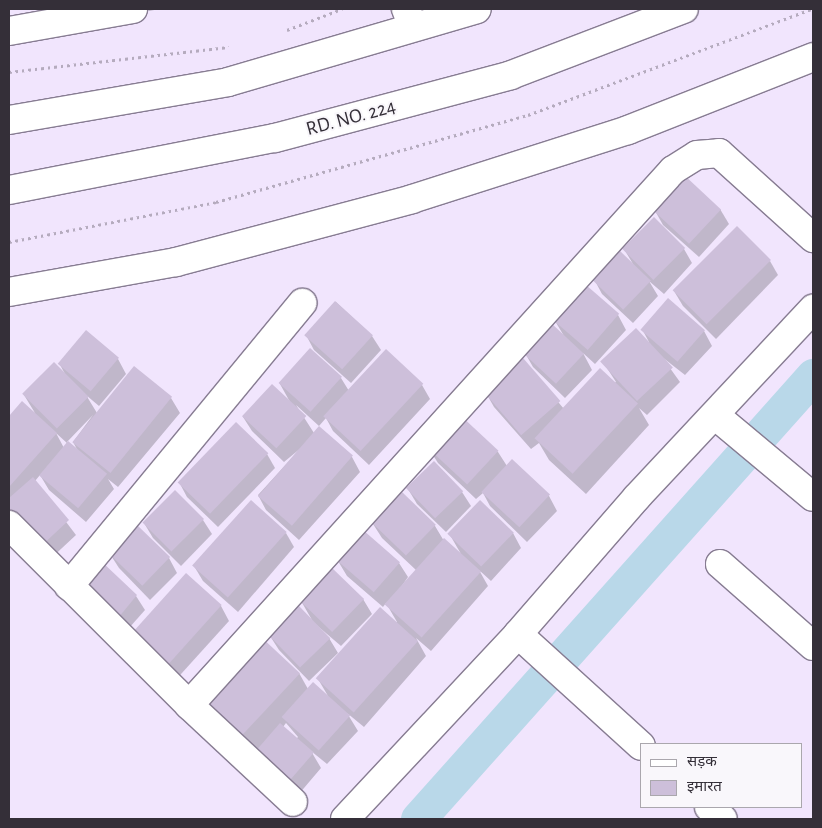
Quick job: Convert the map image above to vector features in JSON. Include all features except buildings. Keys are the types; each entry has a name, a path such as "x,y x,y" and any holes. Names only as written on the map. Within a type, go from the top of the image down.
{"street":[{"path":"9,31 133,9"},
{"path":"9,120 228,82 410,18 477,9"},
{"name":"RD. NO. 224","path":"9,190 275,138 483,83 511,75 684,9"},
{"path":"9,292 184,260 412,199 628,130 813,57"},
{"path":"189,705 673,170 697,154 719,153 813,238"},
{"path":"70,586 302,304"},
{"path":"345,819 518,634 637,497 716,416 813,309"},
{"path":"716,416 813,496"},
{"path":"9,526 189,705 293,802"},
{"path":"720,564 813,646"},
{"path":"518,634 540,657 640,745"},
{"path":"710,808 723,819"}],"path":[{"path":"282,32 342,9"},
{"path":"9,242 216,202 528,115 811,9"},
{"path":"9,72 238,46"}],"waterway":[{"path":"418,819 813,376"}]}
